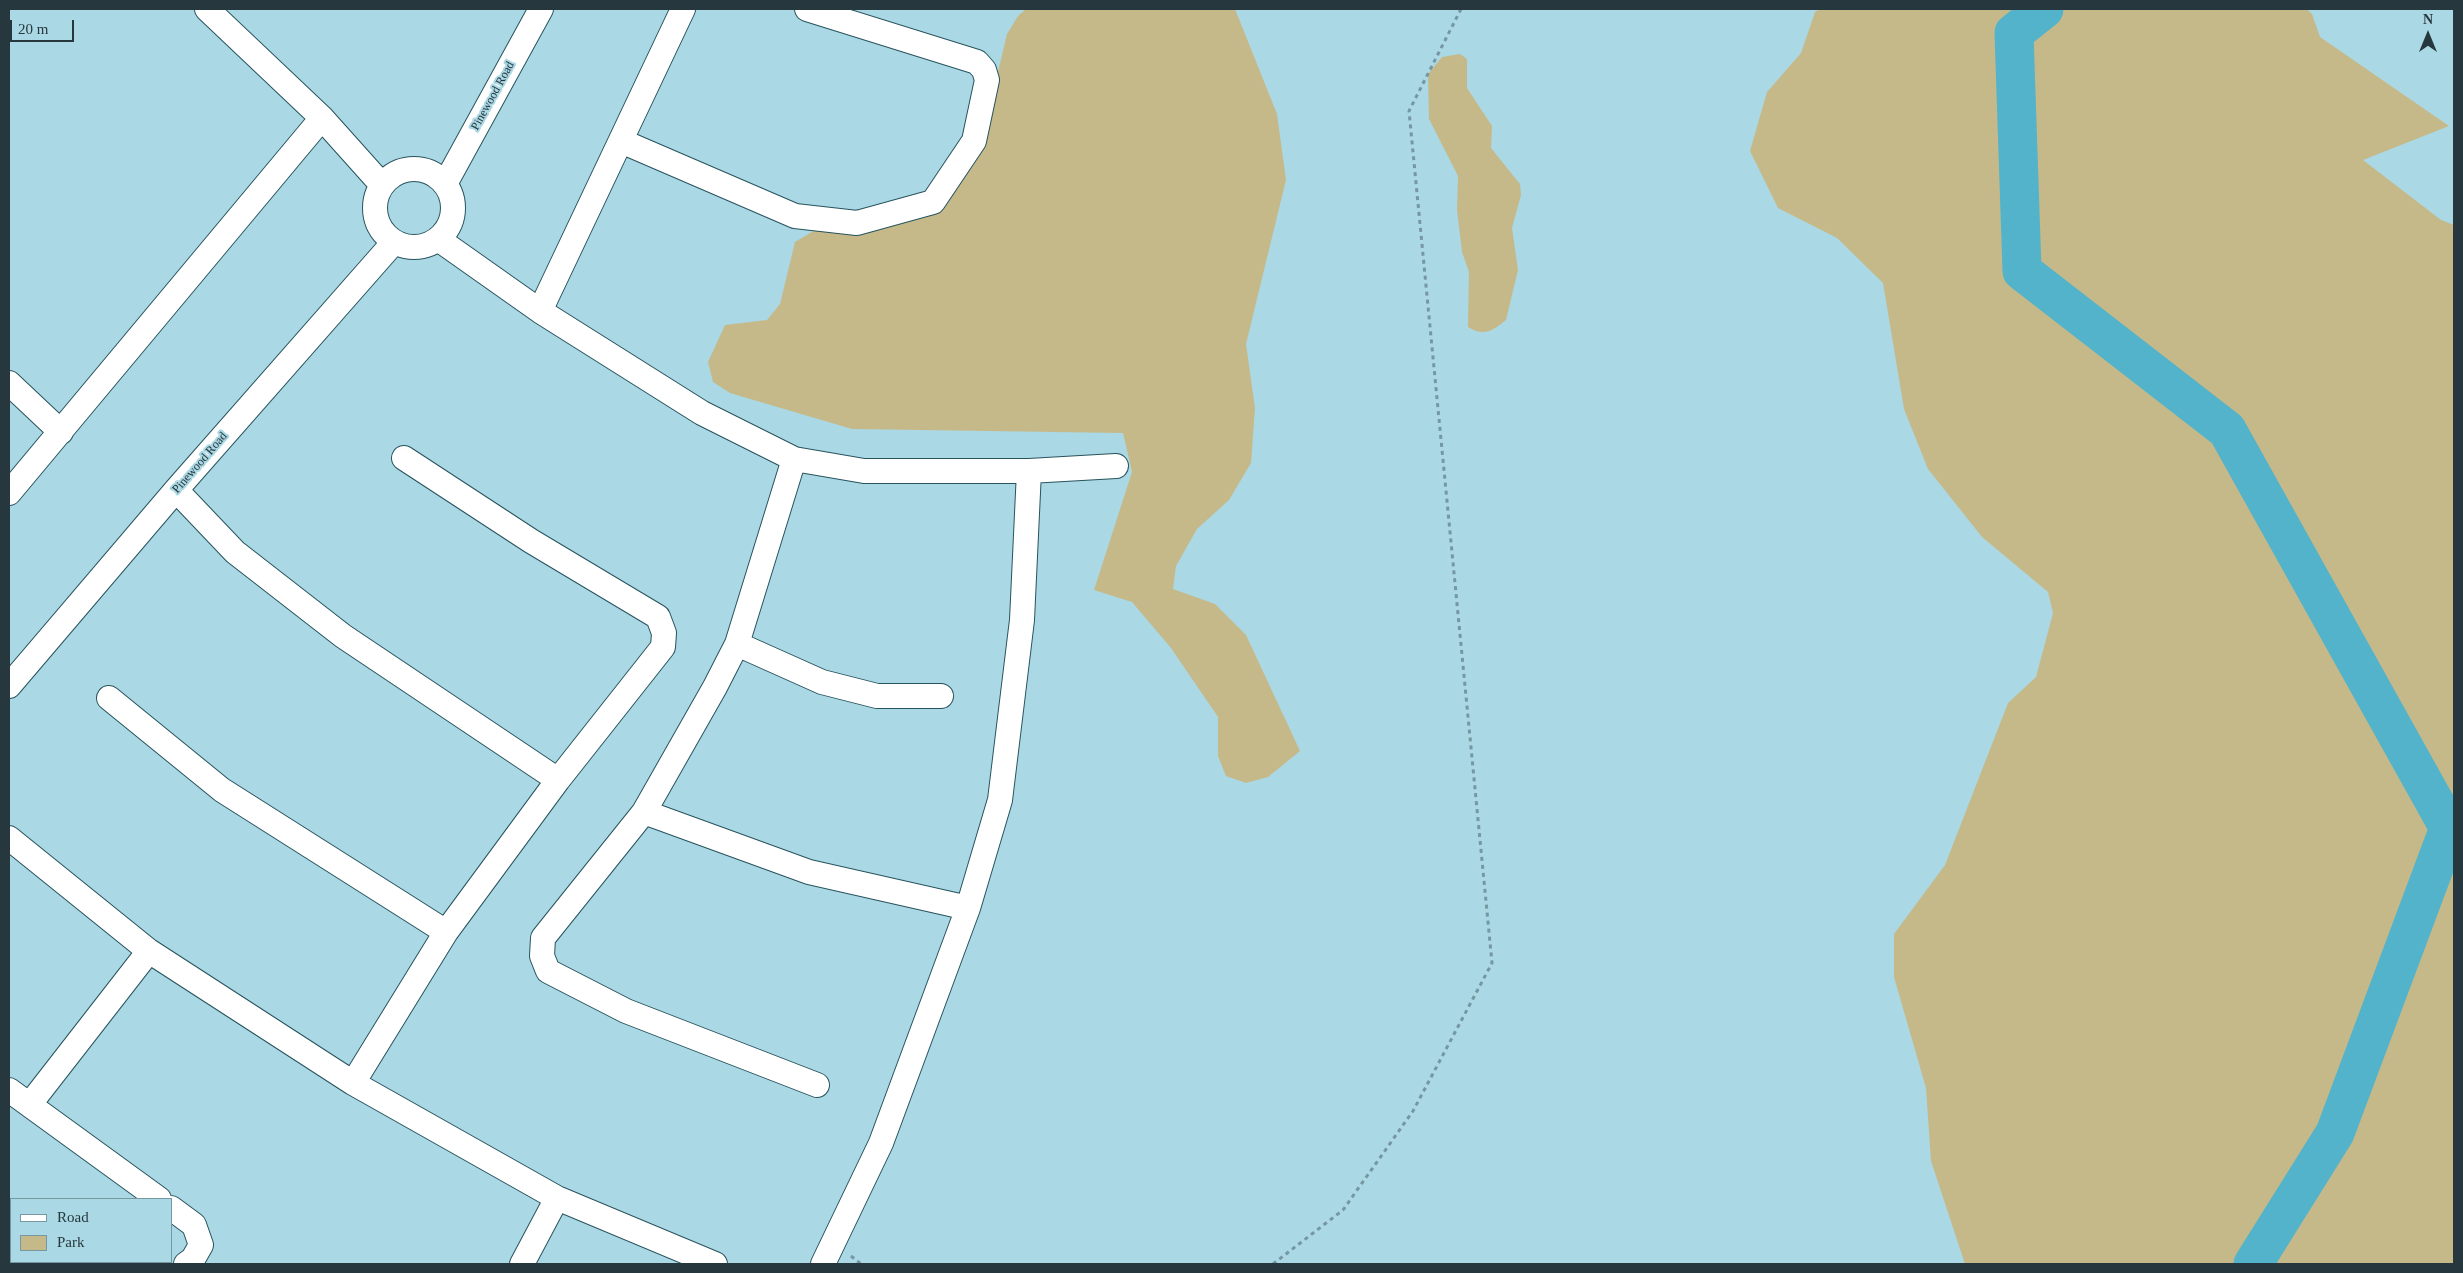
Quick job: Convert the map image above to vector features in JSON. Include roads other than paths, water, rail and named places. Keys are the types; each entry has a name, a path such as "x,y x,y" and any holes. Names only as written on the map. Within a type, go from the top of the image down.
{"street":[{"path":"207,9 322,118 382,185"},
{"name":"Pinewood Road","path":"445,184 540,9"},
{"path":"540,311 683,9"},
{"path":"621,141 795,216 857,224 933,202 974,141 987,80 984,70 977,62 807,9"},
{"path":"9,493 322,118"},
{"path":"413,169 425,171 436,176 445,184 451,195 453,213 446,230 438,239 428,245 416,248 394,242 384,234 376,216 376,197 382,185 396,174 413,169"},
{"path":"438,239 540,311 702,413 794,459 864,471 1029,471 1116,466"},
{"name":"Pinewood Road","path":"9,686 176,490 394,242"},
{"path":"9,383 61,432"},
{"path":"353,1084 446,932 558,780 663,647 664,633 658,617 531,541 404,458"},
{"path":"794,459 736,644 644,812 543,938 542,956 548,971 626,1011 817,1085"},
{"path":"823,1264 881,1143 968,908 1000,800 1022,620 1029,471"},
{"path":"176,490 235,552 343,636 558,780"},
{"path":"736,644 822,682 868,694 877,696 941,696"},
{"path":"109,698 222,790 446,932"},
{"path":"644,812 810,872 968,908"},
{"path":"9,838 149,951 353,1084 557,1198 716,1264"},
{"path":"30,1104 149,951"},
{"path":"9,1090 158,1198"},
{"path":"522,1264 557,1198"},
{"path":"172,1209 194,1225 201,1245 193,1259 186,1264"}],"waterway":[{"path":"2044,9 2014,33 2022,271 2227,430 2449,828 2335,1133 2253,1264"}]}
